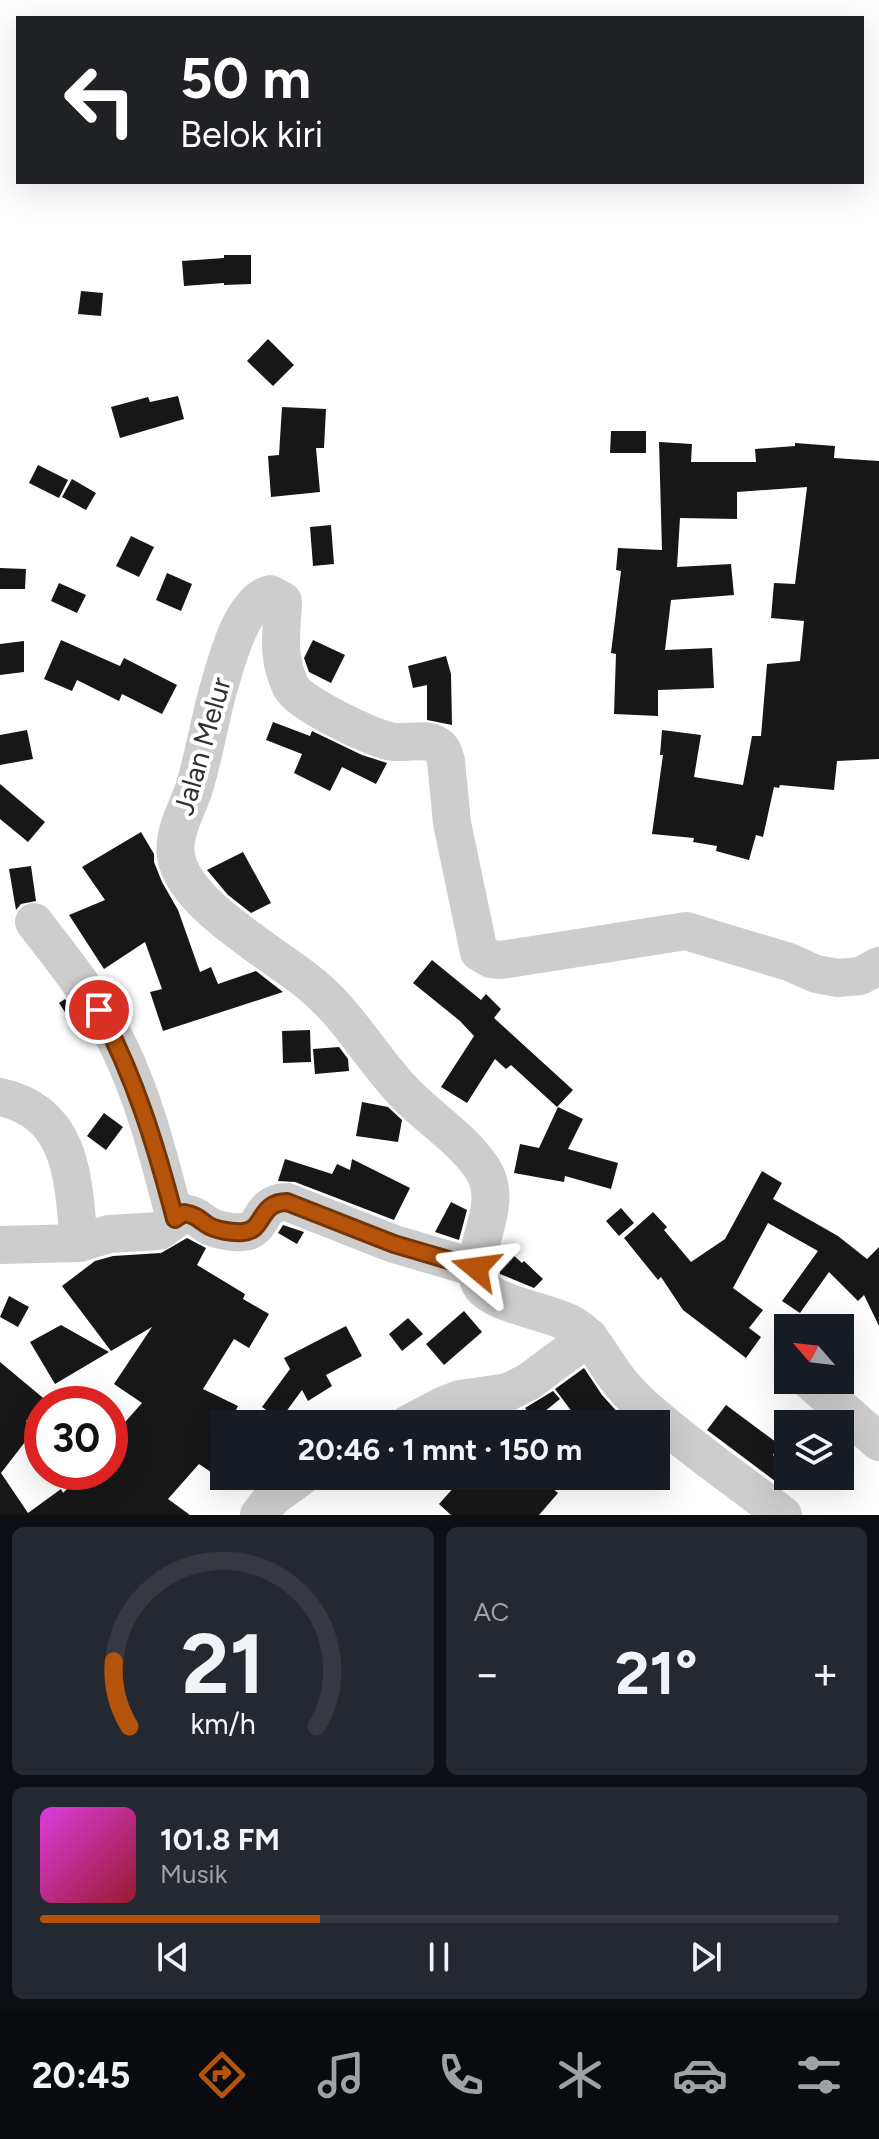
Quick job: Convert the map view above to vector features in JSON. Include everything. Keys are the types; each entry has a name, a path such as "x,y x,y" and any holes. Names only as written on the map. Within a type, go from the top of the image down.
{"street":[{"name":"Jalan Melur","path":"476,1268 491,1196 489,1178 480,1164 444,1127 402,1091 352,1028 314,987 227,923 199,896 176,859 175,842 194,790 229,652 251,606 260,597 270,594 283,601 279,640 287,676 293,690 300,696 376,738 393,742 430,742 443,751 452,823 479,952 484,956 501,960 686,931 776,958 816,974 838,978 860,976 879,966"},
{"path":"34,922 99,1010 121,1050 152,1133 175,1219"},
{"path":"0,1097 30,1106 51,1123 74,1188 79,1243"},
{"path":"0,1245 79,1243 109,1234 159,1231 184,1213 198,1216 208,1227 243,1232 254,1228 265,1209 276,1202 287,1202 394,1244 476,1268 477,1278 487,1292 556,1316 589,1337 616,1378 644,1408 783,1515"},
{"path":"434,1410 460,1399 508,1392 528,1382 589,1337"},
{"path":"825,1394 879,1442"},
{"path":"259,1515 283,1490"}],"building":[{"path":"224,255 251,255 251,284 184,286 182,261 224,258"},
{"path":"81,291 103,293 101,316 78,314"},
{"path":"268,339 294,365 273,386 247,361"},
{"path":"178,396 184,419 120,438 111,407 148,397 150,402"},
{"path":"282,407 326,409 324,448 316,448 320,492 271,497 268,456 279,455"},
{"path":"611,431 646,431 646,453 610,453"},
{"path":"659,442 692,444 691,462 756,462 755,449 795,446 795,443 835,446 834,458 879,461 879,759 837,761 834,790 774,787 763,837 756,835 749,860 716,851 717,846 693,842 694,838 652,834 663,755 660,755 662,730 701,735 694,777 743,785 752,736 761,736 767,664 800,661 804,621 771,618 774,583 795,584 807,487 737,492 737,519 680,518 677,567 731,564 734,595 671,600 665,650 712,648 714,688 658,690 658,716 614,714 616,654 611,653 621,571 616,570 618,548 662,550"},
{"path":"38,465 68,480 59,498 29,483"},
{"path":"72,479 96,493 86,510 62,497"},
{"path":"331,525 334,564 313,566 310,527"},
{"path":"131,536 154,547 139,577 116,566"},
{"path":"0,568 26,569 25,589 0,589"},
{"path":"167,573 192,584 181,611 156,600"},
{"path":"59,583 86,595 77,613 51,601"},
{"path":"61,640 120,666 124,658 177,685 162,714 122,694 119,701 77,680 72,691 44,679"},
{"path":"313,640 345,655 331,683 309,672 304,658"},
{"path":"24,641 24,672 0,675 0,644"},
{"path":"446,656 451,674 452,725 427,720 427,685 413,688 408,666"},
{"path":"273,722 310,736 312,731 362,755 387,763 376,784 342,767 330,791 294,773 302,754 266,740"},
{"path":"27,730 33,759 0,765 0,735"},
{"path":"0,784 45,822 28,842 0,819"},
{"path":"141,832 154,854 162,882 178,910 200,972 211,967 218,984 256,971 283,992 163,1031 150,992 162,989 145,942 104,969 69,915 105,900 82,867"},
{"path":"243,852 271,903 251,913 228,895 207,870"},
{"path":"31,866 36,901 21,904 16,910 9,869"},
{"path":"432,960 481,1000 486,994 501,1009 494,1018 573,1090 557,1107 511,1065 506,1069 495,1059 467,1103 441,1087 474,1036 413,983"},
{"path":"65,999 82,1025 76,1029 59,1003"},
{"path":"310,1030 311,1062 283,1063 282,1031"},
{"path":"339,1047 348,1059 349,1071 315,1074 313,1049"},
{"path":"362,1102 388,1107 402,1120 398,1142 356,1136"},
{"path":"558,1107 583,1119 568,1149 618,1163 611,1189 565,1176 564,1182 514,1173 520,1144 539,1148"},
{"path":"104,1113 123,1127 106,1150 87,1136"},
{"path":"285,1159 332,1174 337,1164 350,1170 352,1159 410,1188 394,1220 295,1182 278,1181"},
{"path":"762,1171 782,1183 773,1199 838,1236 867,1259 879,1247 879,1326 864,1295 858,1301 829,1272 800,1313 782,1301 818,1251 768,1223 733,1288 763,1310 749,1328 761,1337 746,1358 683,1310 661,1277 658,1280 624,1238 653,1212 691,1262 725,1239"},
{"path":"451,1202 467,1210 459,1240 435,1232"},
{"path":"621,1208 634,1223 619,1236 606,1221"},
{"path":"283,1225 304,1232 297,1244 278,1233"},
{"path":"187,1238 206,1248 197,1265 245,1294 243,1299 269,1314 249,1348 234,1339 203,1389 238,1406 236,1410 210,1410 210,1471 199,1464 168,1499 190,1515 0,1515 0,1362 29,1386 24,1386 24,1443 1,1473 28,1513 60,1490 63,1493 66,1490 128,1490 128,1419 142,1403 128,1394 128,1386 114,1384 152,1327 111,1351 62,1286 95,1261 113,1256 161,1253"},
{"path":"503,1246 543,1279 534,1288 500,1274"},
{"path":"9,1296 29,1307 18,1327 0,1317"},
{"path":"464,1311 482,1332 444,1365 426,1344"},
{"path":"408,1318 423,1334 402,1351 389,1334"},
{"path":"61,1325 109,1352 55,1384 30,1342"},
{"path":"346,1326 362,1356 326,1375 332,1386 308,1401 302,1390 287,1410 266,1410 262,1407 290,1369 284,1358"},
{"path":"584,1368 616,1410 571,1410 555,1389"},
{"path":"553,1391 560,1399 546,1410 525,1408"},
{"path":"726,1405 774,1441 774,1480 707,1430"},
{"path":"452,1490 554,1490 558,1493 539,1515 451,1515 439,1504"}],"route":[{"path":"99,1010 121,1050 152,1133 175,1219 184,1213 198,1216 208,1227 243,1232 254,1228 265,1209 276,1202 287,1202 365,1234 476,1268"}]}
